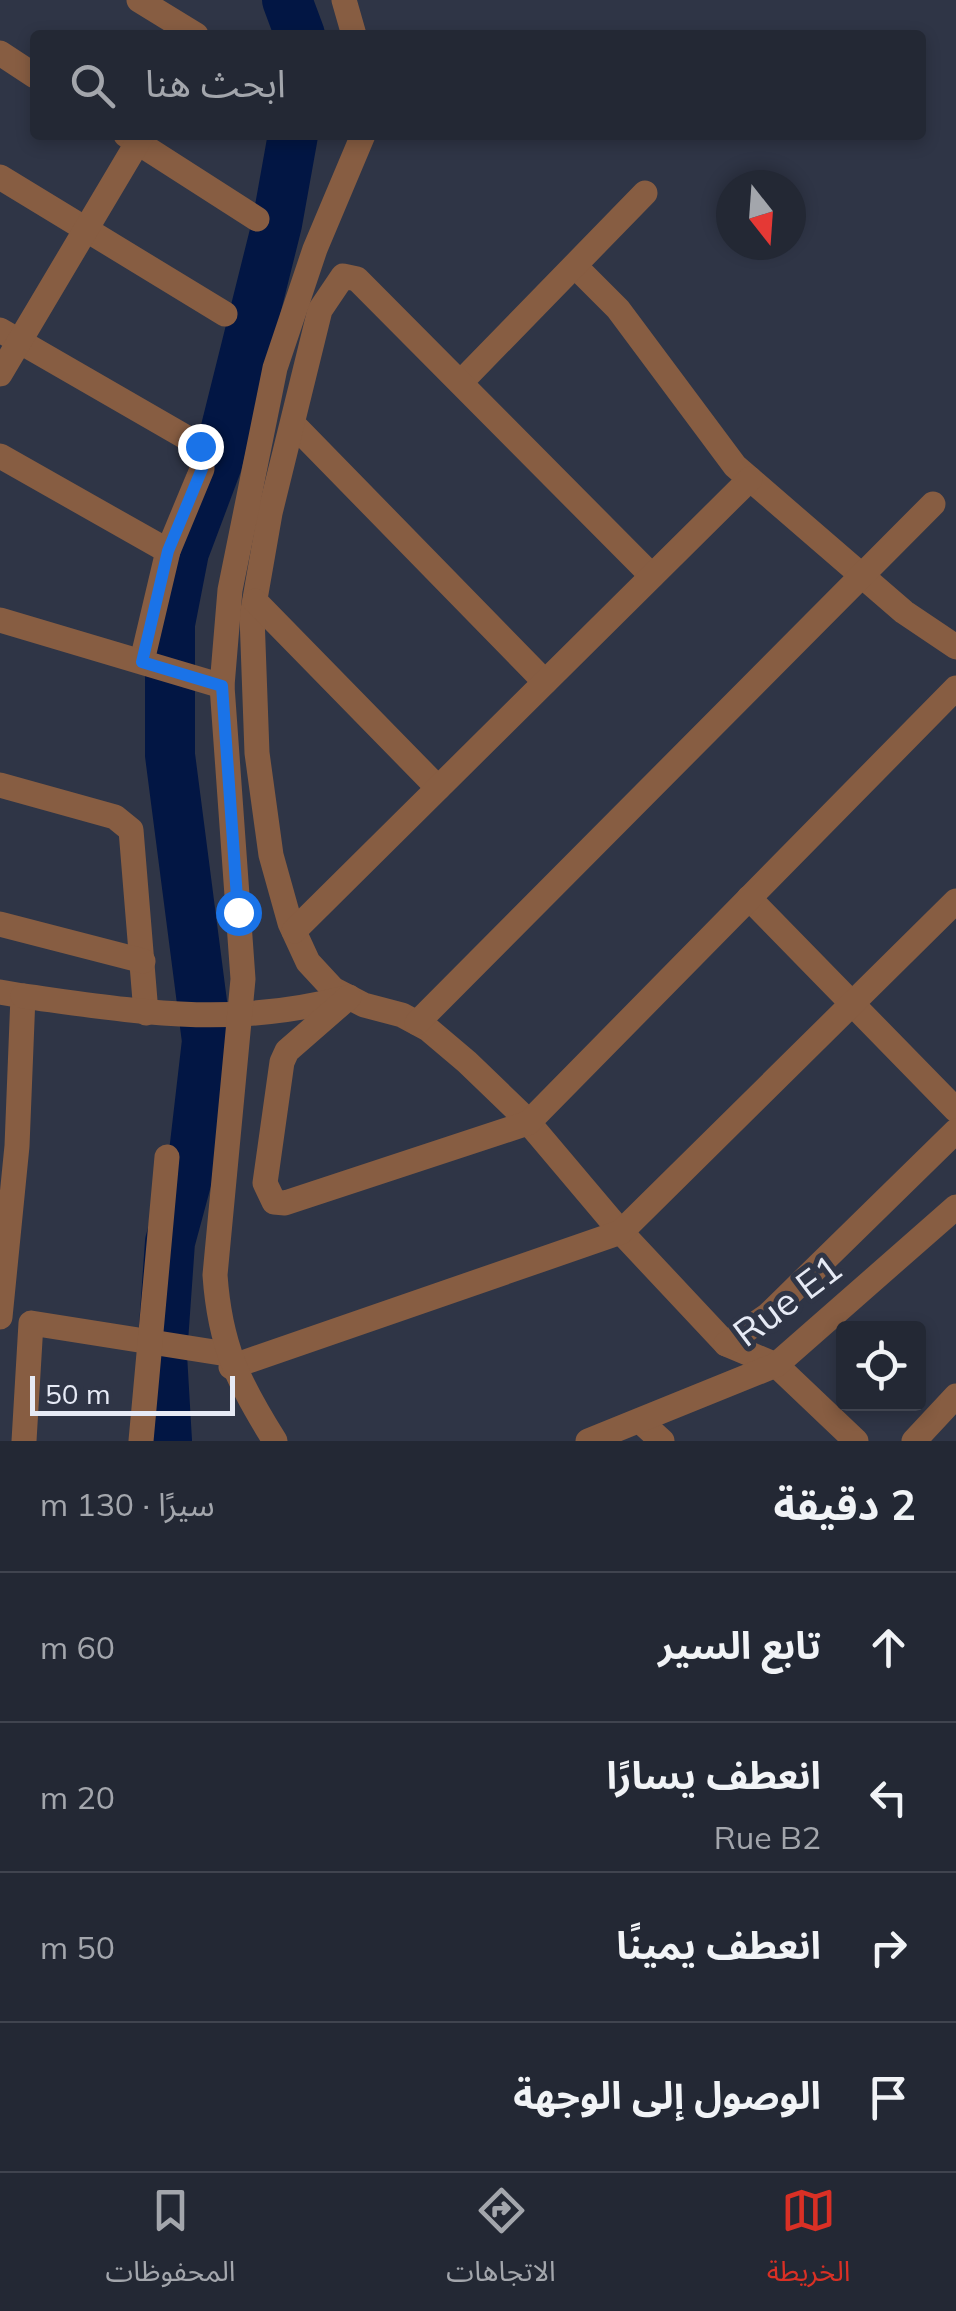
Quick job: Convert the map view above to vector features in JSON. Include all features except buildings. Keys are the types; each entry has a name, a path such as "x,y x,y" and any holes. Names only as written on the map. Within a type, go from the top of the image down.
{"street":[{"path":"139,0 188,30"},
{"path":"344,0 353,30"},
{"path":"0,53 30,73"},
{"path":"0,374 10,336 86,229 134,140"},
{"path":"138,140 257,219"},
{"path":"275,1441 229,1360 215,1275 242,1018 222,686 230,590 275,368 315,250 361,140"},
{"path":"0,176 226,314"},
{"path":"461,382 645,192"},
{"path":"315,250 343,276 357,279 652,576"},
{"path":"574,266 618,309 723,452 750,479 904,612 956,647"},
{"path":"343,276 320,310 255,601 256,753 272,855 294,932 308,962 333,989 417,1023 468,1062 528,1123 621,1232 726,1344 776,1365 856,1441"},
{"path":"10,336 200,446 202,469 168,551 142,662"},
{"path":"292,424 545,682"},
{"path":"0,456 168,551"},
{"path":"294,932 750,479"},
{"path":"417,1023 933,504"},
{"path":"255,601 438,788"},
{"path":"0,620 222,686"},
{"path":"348,998 296,1042 282,1062 265,1183 274,1202 285,1204 528,1123 956,688"},
{"path":"0,786 124,821 134,842 146,1013"},
{"path":"749,898 956,1110"},
{"path":"348,998 242,1018 146,1013 12,994 0,1319 150,1340 229,1360 621,1232 956,901"},
{"path":"0,924 143,961"},
{"path":"726,1344 768,1315 956,1131"},
{"path":"141,1441 167,1157"},
{"name":"Rue E1","path":"588,1441 776,1365 950,1224"},
{"path":"24,1441 32,1323"},
{"path":"914,1441 956,1396"},
{"path":"640,1420 662,1441"}],"waterway":[{"path":"287,0 298,30"},
{"path":"167,1441 162,1355 170,1242 194,1153 207,1041 170,755 170,624 184,552 217,464 277,224 292,140"}],"route":[{"path":"200,446 202,469 168,551 142,662 222,686 238,912"}]}
